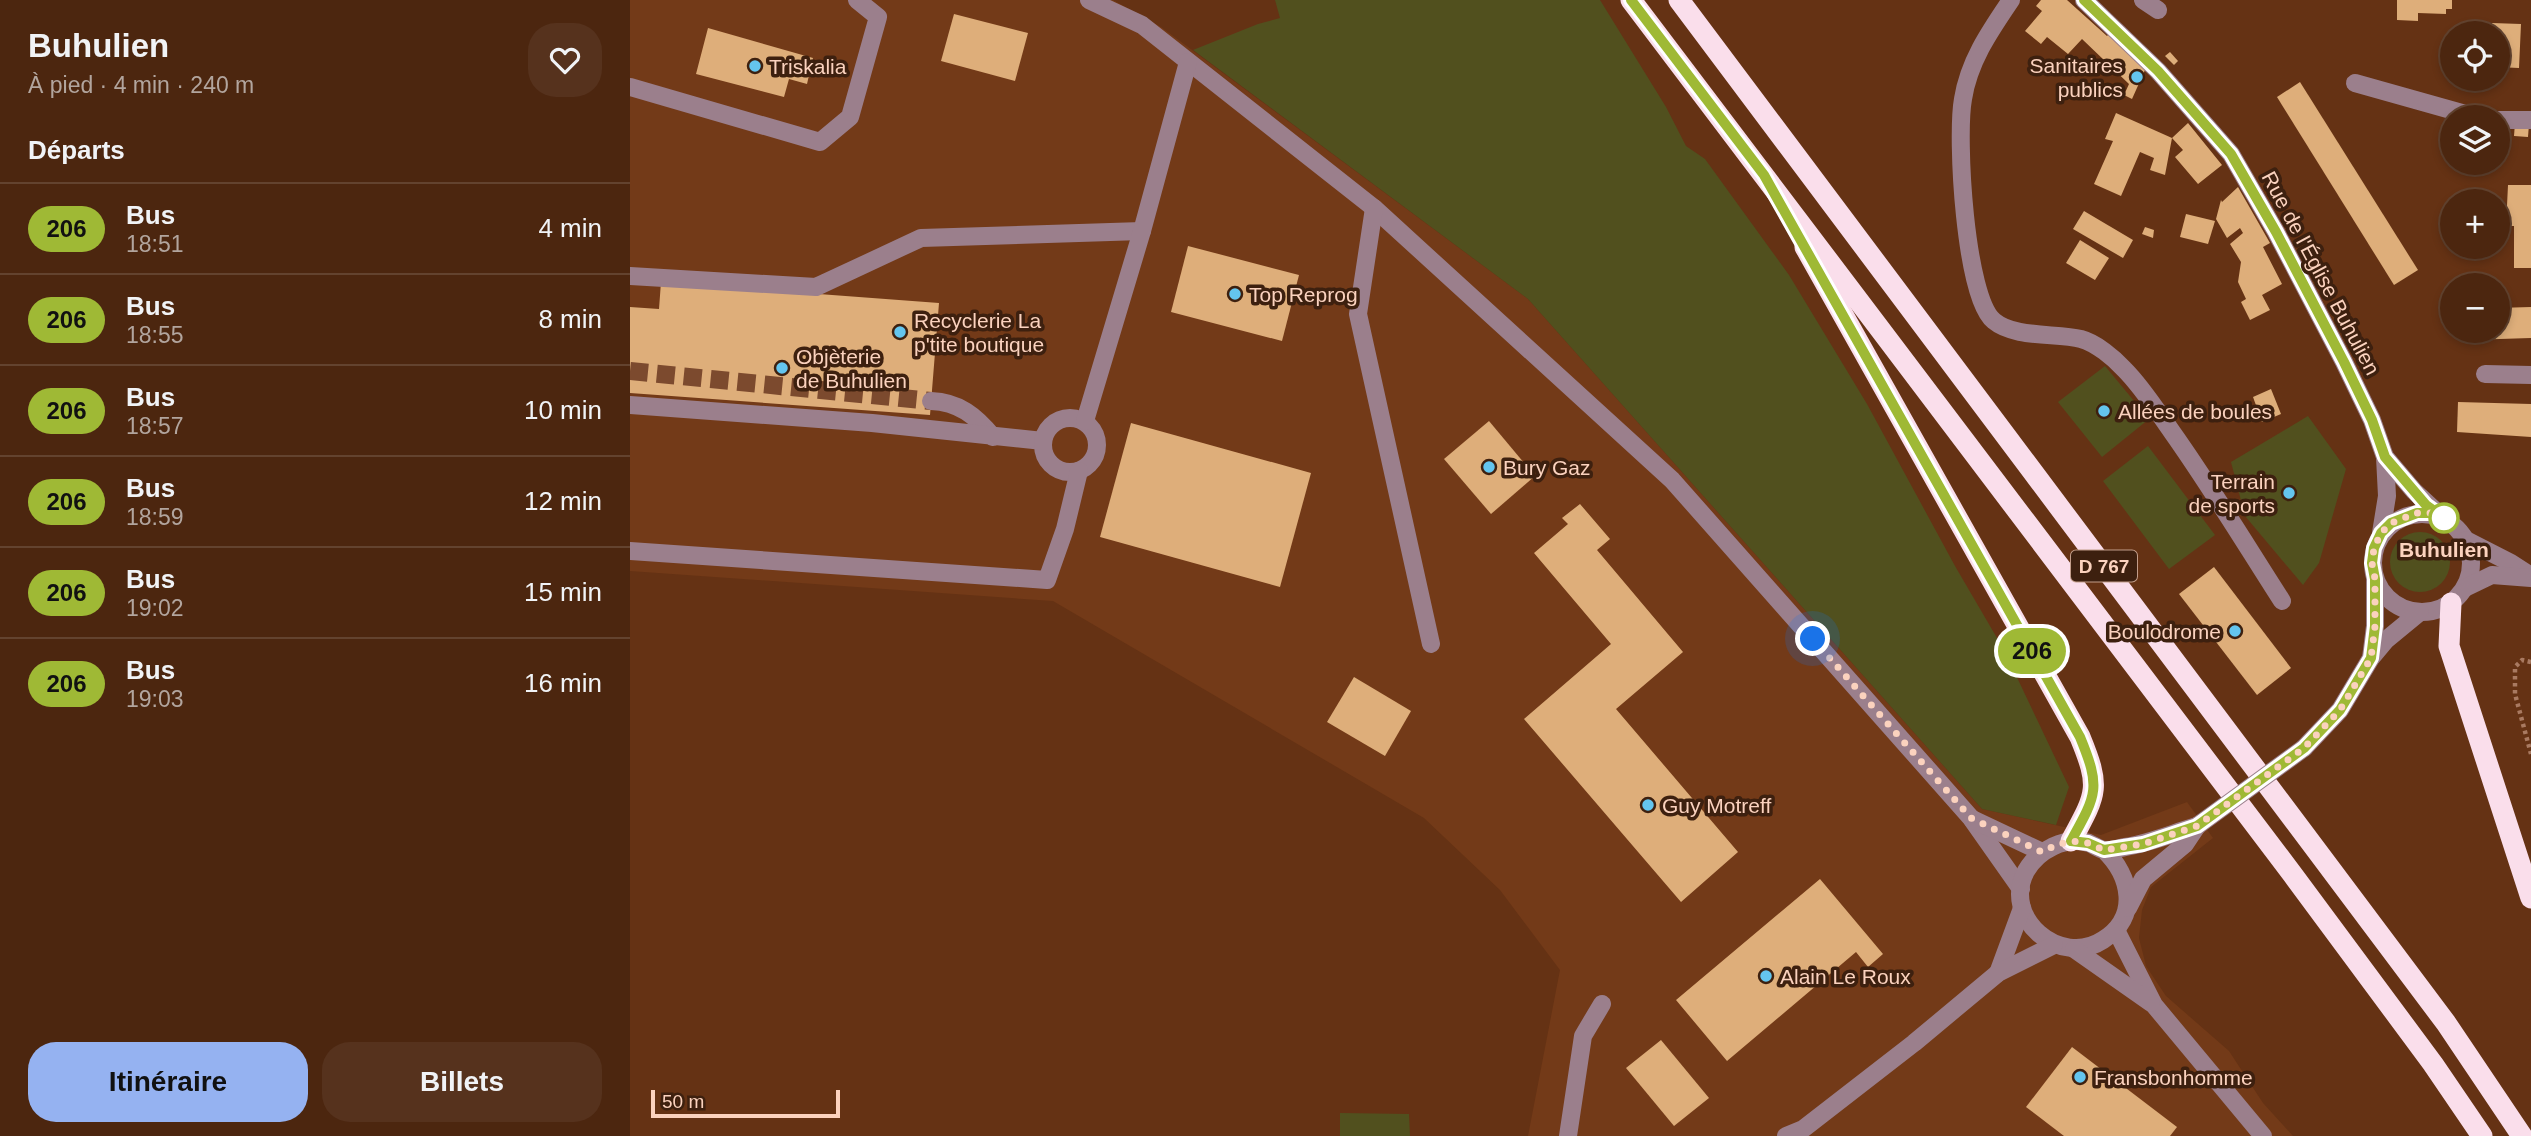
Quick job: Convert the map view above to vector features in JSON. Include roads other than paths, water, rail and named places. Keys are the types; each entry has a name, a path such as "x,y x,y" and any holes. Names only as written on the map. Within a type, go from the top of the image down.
{"highway":[{"name":"D 767","path":"1631,0 2293,875 2433,1064 2482,1136"},
{"name":"D 767","path":"1679,0 2446,1023 2522,1136"},
{"name":"D 767","path":"1764,175 2080,737 2094,770 2094,791 2088,810 2071,841"},
{"path":"2458,595 2449,646 2531,898"}],"street":[{"path":"1089,0 1142,25 1374,208 1672,480 1971,818 2021,898 2028,923 2039,936 2054,945 2074,949 2154,1005 2263,1136"},
{"path":"2011,0 1985,37 1973,63 1963,99 1959,141 1969,245 1978,294 1984,308 1992,320 2006,329 2083,340 2102,350 2123,367 2143,390 2187,453 2282,601"},
{"name":"Rue de l'Église Buhulien","path":"2084,0 2158,71 2231,154 2276,232 2344,362 2372,420 2385,457 2387,496 2381,533"},
{"path":"630,88 820,142 850,117 878,17 862,2"},
{"path":"1085,421 1142,231 1188,62"},
{"path":"2355,83 2440,107"},
{"path":"2510,120 2531,120"},
{"path":"1374,208 1358,314 1431,643"},
{"path":"630,276 816,287 921,238 1142,231"},
{"path":"2485,374 2531,375"},
{"path":"931,401 943,402 976,416 993,437"},
{"path":"630,405 872,423 1043,441"},
{"path":"1062,418 1085,421 1096,435 1097,452 1093,460 1080,471 1070,472 1053,466 1047,459 1043,441 1049,427 1062,418"},
{"name":"Rue de l'Église Buhulien","path":"2385,457 2420,498 2444,518"},
{"path":"630,551 1047,580 1065,528 1080,471"},
{"path":"2371,658 2375,626 2375,579 2372,563 2374,548 2381,533 2391,523 2417,513 2431,513 2457,527 2466,540 2471,556 2471,572 2458,595"},
{"path":"2466,540 2511,563 2531,577"},
{"path":"2375,579 2392,603 2405,610 2420,612 2431,611 2492,575 2531,577"},
{"path":"2104,850 2143,844 2197,826 2304,748 2340,710 2371,658 2398,629 2420,612"},
{"path":"1971,818 2042,852"},
{"path":"2074,949 2096,944 2120,922 2143,878 2185,844 2197,826"},
{"path":"1998,973 2021,898 2024,875 2031,862 2056,845 2071,841 2088,843 2104,850 2117,863 2126,879 2128,897 2120,922 2154,1005"},
{"path":"1799,1134 1998,973 2054,945"},
{"path":"1568,1136 1583,1036 1602,1004"}],"tunnel":[{"path":"630,371 931,401"}],"place":[{"name":"Triskalia","path":"755,66"},
{"name":"Sanitaires publics","path":"2137,77"},
{"name":"Top Reprog","path":"1235,294"},
{"name":"Recyclerie La p'tite boutique","path":"900,332"},
{"name":"Objèterie de Buhulien","path":"782,368"},
{"name":"Allées de boules","path":"2104,411"},
{"name":"Bury Gaz","path":"1489,467"},
{"name":"Terrain de sports","path":"2289,493"},
{"name":"Buhulien","path":"2444,518"},
{"name":"Boulodrome","path":"2235,631"},
{"name":"Guy Motreff","path":"1648,805"},
{"name":"Alain Le Roux","path":"1766,976"},
{"name":"Fransbonhomme","path":"2080,1077"}]}
